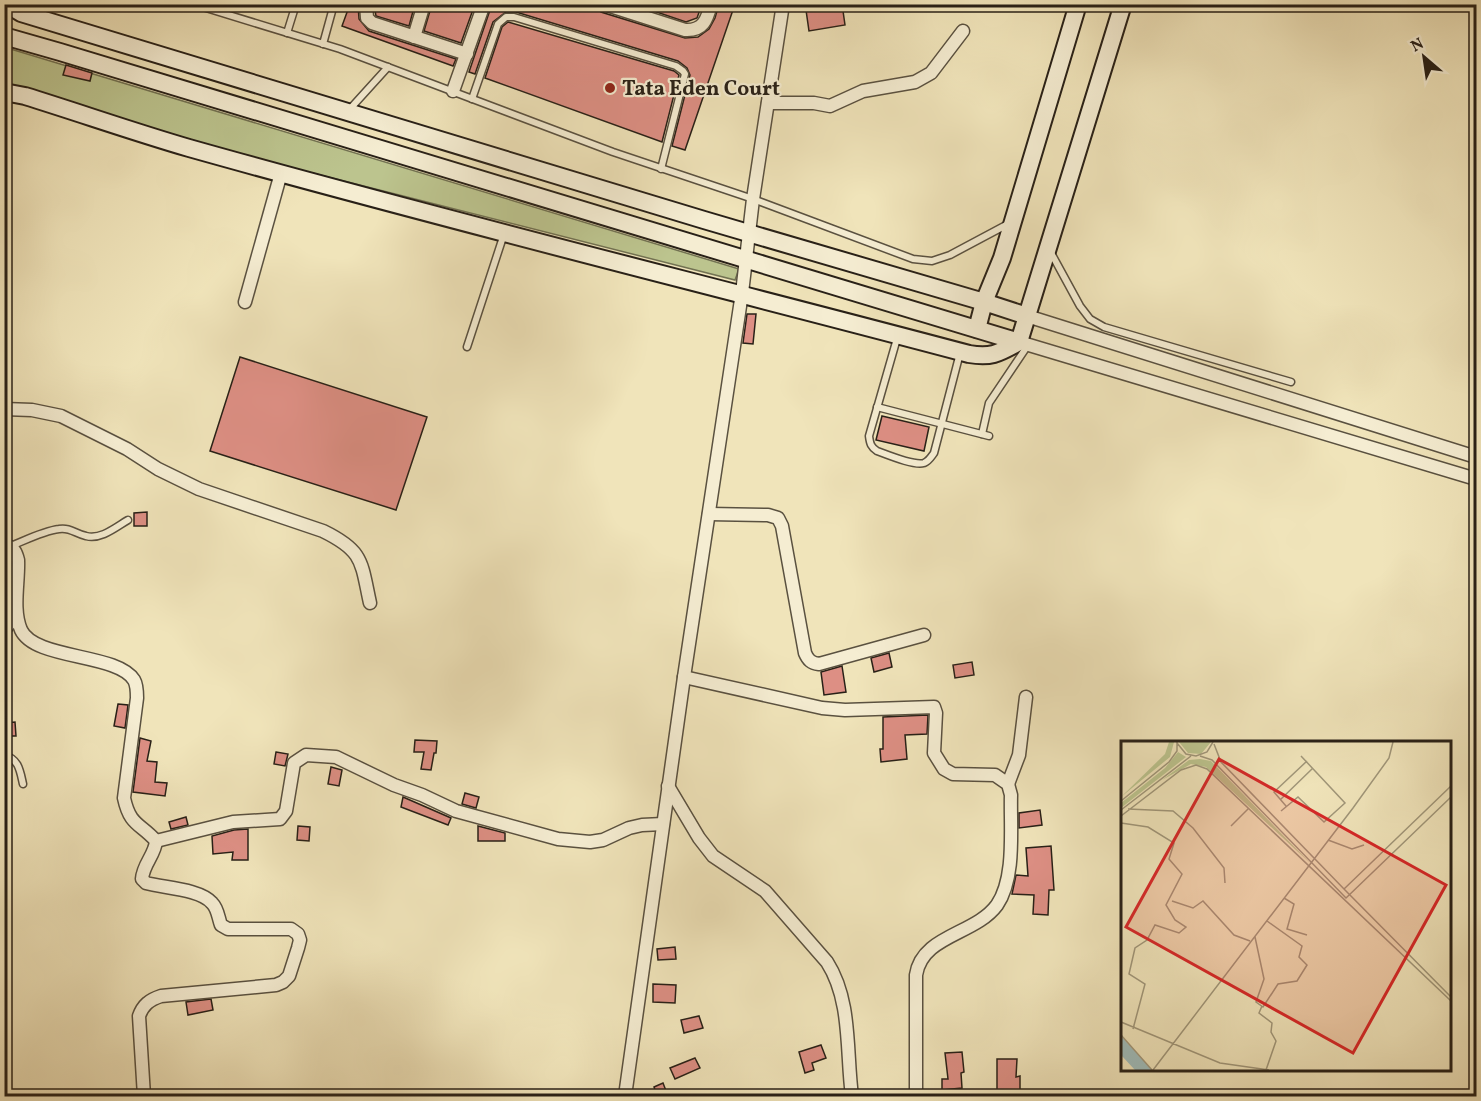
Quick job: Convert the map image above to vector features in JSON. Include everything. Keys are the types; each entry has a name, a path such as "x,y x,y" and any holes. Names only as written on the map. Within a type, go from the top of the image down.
{"street":[{"path":"6,4 21,13 984,302 1476,457"},
{"path":"366,4 367,18 372,23 466,54"},
{"path":"414,37 424,4"},
{"path":"453,91 484,4"},
{"path":"604,4 685,30 693,30 707,21 711,4"},
{"path":"625,1096 668,786 783,4"},
{"path":"977,330 984,302 1002,258 1078,4"},
{"path":"1023,344 1027,316 1123,4"},
{"path":"768,104 830,105 863,90 915,82 931,73 963,31"},
{"path":"4,36 1476,479"},
{"path":"4,92 25,96 188,147 609,262 742,293 960,351 986,357 1023,344"},
{"path":"245,302 281,173"},
{"path":"4,409 32,410 61,416 127,449 158,469 198,489 323,531 342,540 361,561 370,603"},
{"path":"709,514 768,515 778,518 782,526 805,653 807,659 812,663 819,664 924,635"},
{"path":"7,546 16,552 18,560 18,619 22,632 29,641 125,671 134,679 137,698 124,798 132,821 156,841"},
{"path":"684,677 822,708 845,710 934,707 936,713 934,753 944,769 953,774 995,775 1008,784"},
{"path":"916,1096 916,975 918,963 927,951 972,926 985,916 996,905 1004,891 1009,872 1011,795 1008,784 1019,755 1026,697"},
{"path":"156,841 233,822 280,819 286,811 294,763 299,758 313,754 336,757 394,786 422,795 456,812 558,839 590,842 603,840 629,828 663,824"},
{"path":"668,786 699,838 713,856 765,891 827,962 835,975 843,999 852,1096"},
{"path":"144,1096 139,1017 141,1009 150,1000 161,996 276,986 289,976 300,940 298,934 291,929 228,929 221,925 217,911 207,898 195,893 146,883 142,879 142,871 156,849 156,841"}],"lane":[{"path":"193,4 323,44 661,169 753,199 914,259 932,261 950,255 1012,222"},
{"path":"287,33 296,4"},
{"path":"323,44 334,4"},
{"path":"472,99 498,24 506,17 514,17 676,66 685,74 661,169"},
{"path":"348,110 388,67"},
{"path":"467,347 504,233"},
{"path":"1049,248 1080,306 1090,319 1104,327 1291,382"},
{"path":"898,335 869,436 872,448 877,451 916,463 924,463 930,459 942,424 960,351"},
{"path":"877,407 986,435 989,403 1023,344"},
{"path":"7,546 62,528 94,537 128,520"},
{"path":"4,635 18,619"},
{"path":"4,755 13,758 18,764 23,784"}],"green space":[{"path":"4,47 739,269 735,280 253,158 5,85"}],"building":[{"path":"350,4 358,4 359,19 369,31 456,59 453,66 342,26"},
{"path":"374,4 415,4 409,26 376,16"},
{"path":"432,4 475,4 461,43 424,31"},
{"path":"492,4 596,4 601,12 685,38 698,37 709,29 719,4 735,4 685,150 672,146 690,75 687,68 678,61 516,12 506,12 493,22 475,74 469,72"},
{"path":"633,4 702,4 697,18 686,22"},
{"path":"842,4 845,25 809,31 806,10"},
{"path":"508,22 674,71 679,75 662,142 485,78 502,27"},
{"path":"66,65 92,73 90,81 63,75"},
{"path":"747,314 756,314 753,344 743,343"},
{"path":"240,357 427,417 396,510 210,451"},
{"path":"882,416 929,427 924,451 876,440"},
{"path":"147,512 147,526 134,526 134,513"},
{"path":"889,653 892,667 874,672 871,658"},
{"path":"972,662 974,675 955,678 953,665"},
{"path":"842,666 846,692 824,695 821,672"},
{"path":"118,704 128,705 125,728 114,726"},
{"path":"928,715 927,734 905,735 907,759 881,762 883,717"},
{"path":"15,722 16,736 6,736 5,723"},
{"path":"140,738 151,741 147,761 157,762 155,782 167,783 165,796 133,792"},
{"path":"415,740 437,741 431,770 421,769 424,752 414,752"},
{"path":"276,752 288,754 285,766 274,764"},
{"path":"331,767 342,770 339,786 328,784"},
{"path":"465,793 479,797 476,808 462,804"},
{"path":"403,797 451,818 448,825 401,807"},
{"path":"1040,810 1042,825 1019,828 1019,813"},
{"path":"186,817 188,825 171,829 169,822"},
{"path":"298,826 310,827 309,841 297,840"},
{"path":"478,826 505,833 505,841 478,841"},
{"path":"248,829 248,860 232,860 233,852 213,854 212,836"},
{"path":"1051,846 1054,890 1049,890 1048,915 1033,914 1034,895 1012,894 1016,875 1028,876 1026,848"},
{"path":"675,947 676,959 658,960 657,949"},
{"path":"653,984 676,985 675,1003 653,1002"},
{"path":"211,999 213,1010 188,1015 186,1002"},
{"path":"699,1016 703,1028 684,1033 681,1020"},
{"path":"821,1045 826,1058 812,1063 814,1070 805,1073 799,1052"},
{"path":"962,1052 964,1072 961,1073 962,1088 942,1090 942,1079 948,1079 945,1053"},
{"path":"695,1058 700,1068 675,1079 670,1068"},
{"path":"997,1059 1017,1059 1016,1077 1020,1076 1020,1090 997,1090"},
{"path":"663,1083 668,1096 657,1096 654,1087"}],"place":[{"name":"Tata Eden Court","path":"610,88"}]}
